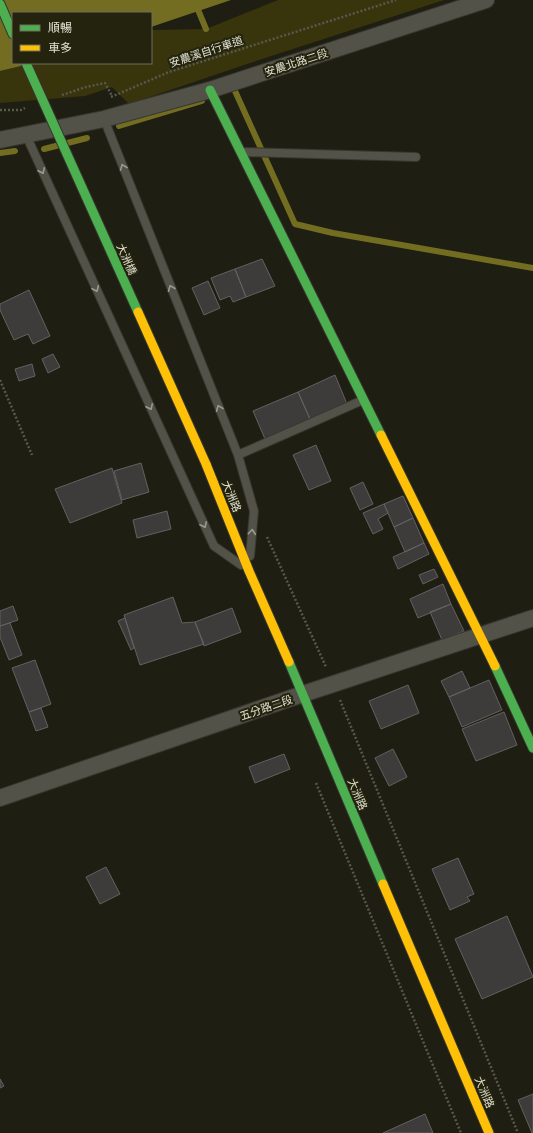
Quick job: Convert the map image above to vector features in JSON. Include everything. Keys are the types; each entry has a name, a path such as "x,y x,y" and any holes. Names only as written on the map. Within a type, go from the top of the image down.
{"street":[{"name":"安農北路二段","path":"0,140 104,119 210,90 486,0"},
{"path":"0,4 12,32"},
{"name":"大洲橋","path":"26,64 206,464"},
{"path":"210,90 481,636 533,748"},
{"name":"大洲路","path":"206,464 249,571 490,1133"},
{"name":"五分路二段","path":"0,798 303,694 533,618"}],"lane":[{"path":"104,119 238,455 254,511 249,571"},
{"path":"26,135 214,546 249,571"},
{"path":"241,152 416,156"},
{"path":"238,455 364,400"}],"path":[{"name":"安農溪自行車道","path":"105,100 169,72 396,0"},
{"path":"43,102 86,87 105,83 112,96"},
{"path":"0,380 32,455"},
{"path":"254,511 334,684 518,1133"}],"shaded area":[{"path":"0,0 231,0 152,27 152,12 12,12 12,64 30,64 0,71"},
{"path":"278,0 444,0 129,104 112,87 85,96 0,103 0,71 30,64 152,64 152,30 206,29"}],"building":[{"path":"262,259 275,286 246,297 235,269"},
{"path":"235,269 246,297 233,302 230,296 220,300 211,278"},
{"path":"208,281 220,308 204,315 192,288"},
{"path":"29,290 50,336 33,344 28,334 14,340 0,310 0,304"},
{"path":"53,354 60,367 48,373 42,359"},
{"path":"32,364 35,376 19,381 15,369"},
{"path":"335,375 347,404 310,419 298,392"},
{"path":"298,392 310,419 265,439 253,411"},
{"path":"316,445 331,481 309,490 293,455"},
{"path":"141,463 149,492 122,500 114,471"},
{"path":"112,468 122,503 70,523 55,489"},
{"path":"363,482 373,504 360,510 350,488"},
{"path":"403,496 413,518 394,527 384,504"},
{"path":"384,504 388,513 378,519 383,529 373,534 363,513"},
{"path":"167,511 171,529 137,538 133,520"},
{"path":"413,518 424,543 405,552 394,527"},
{"path":"424,543 429,554 398,569 393,557"},
{"path":"434,569 438,577 423,584 419,575"},
{"path":"443,584 451,604 418,618 410,599"},
{"path":"173,597 182,623 195,622 204,644 140,665 124,615"},
{"path":"451,604 464,631 442,640 430,612"},
{"path":"13,606 18,620 0,626 0,611"},
{"path":"232,608 241,632 204,646 195,622"},
{"path":"125,618 134,648 131,650 118,621"},
{"path":"10,623 22,655 9,660 0,637 0,626"},
{"path":"35,660 51,704 29,712 12,668"},
{"path":"462,671 470,688 449,697 441,681"},
{"path":"489,680 502,710 462,727 449,697"},
{"path":"408,685 419,713 381,729 369,701"},
{"path":"41,708 48,727 36,731 29,712"},
{"path":"504,712 517,745 476,761 462,729"},
{"path":"393,749 407,777 389,786 375,758"},
{"path":"284,754 290,769 255,783 249,767"},
{"path":"458,858 474,894 467,897 470,901 450,910 432,869"},
{"path":"106,867 120,894 100,904 86,877"},
{"path":"507,916 533,977 482,999 455,939"},
{"path":"0,1079 4,1086 0,1088"},
{"path":"533,1094 533,1133 532,1133 518,1100"},
{"path":"425,1114 433,1133 383,1133"}],"waterway":[{"path":"194,0 206,29"},
{"path":"235,91 295,224 333,233 533,268"},
{"path":"119,126 202,101"},
{"path":"44,149 87,138"},
{"path":"0,153 15,151"}],"traffic: fast":[{"path":"0,4 12,32"},
{"path":"26,64 138,312"},
{"path":"210,90 381,435"},
{"path":"289,662 383,884"},
{"path":"495,666 533,748"}],"traffic: slow":[{"path":"138,312 206,464"},
{"path":"381,435 495,666"},
{"path":"206,464 249,571 289,662"},
{"path":"383,884 489,1133"}]}
